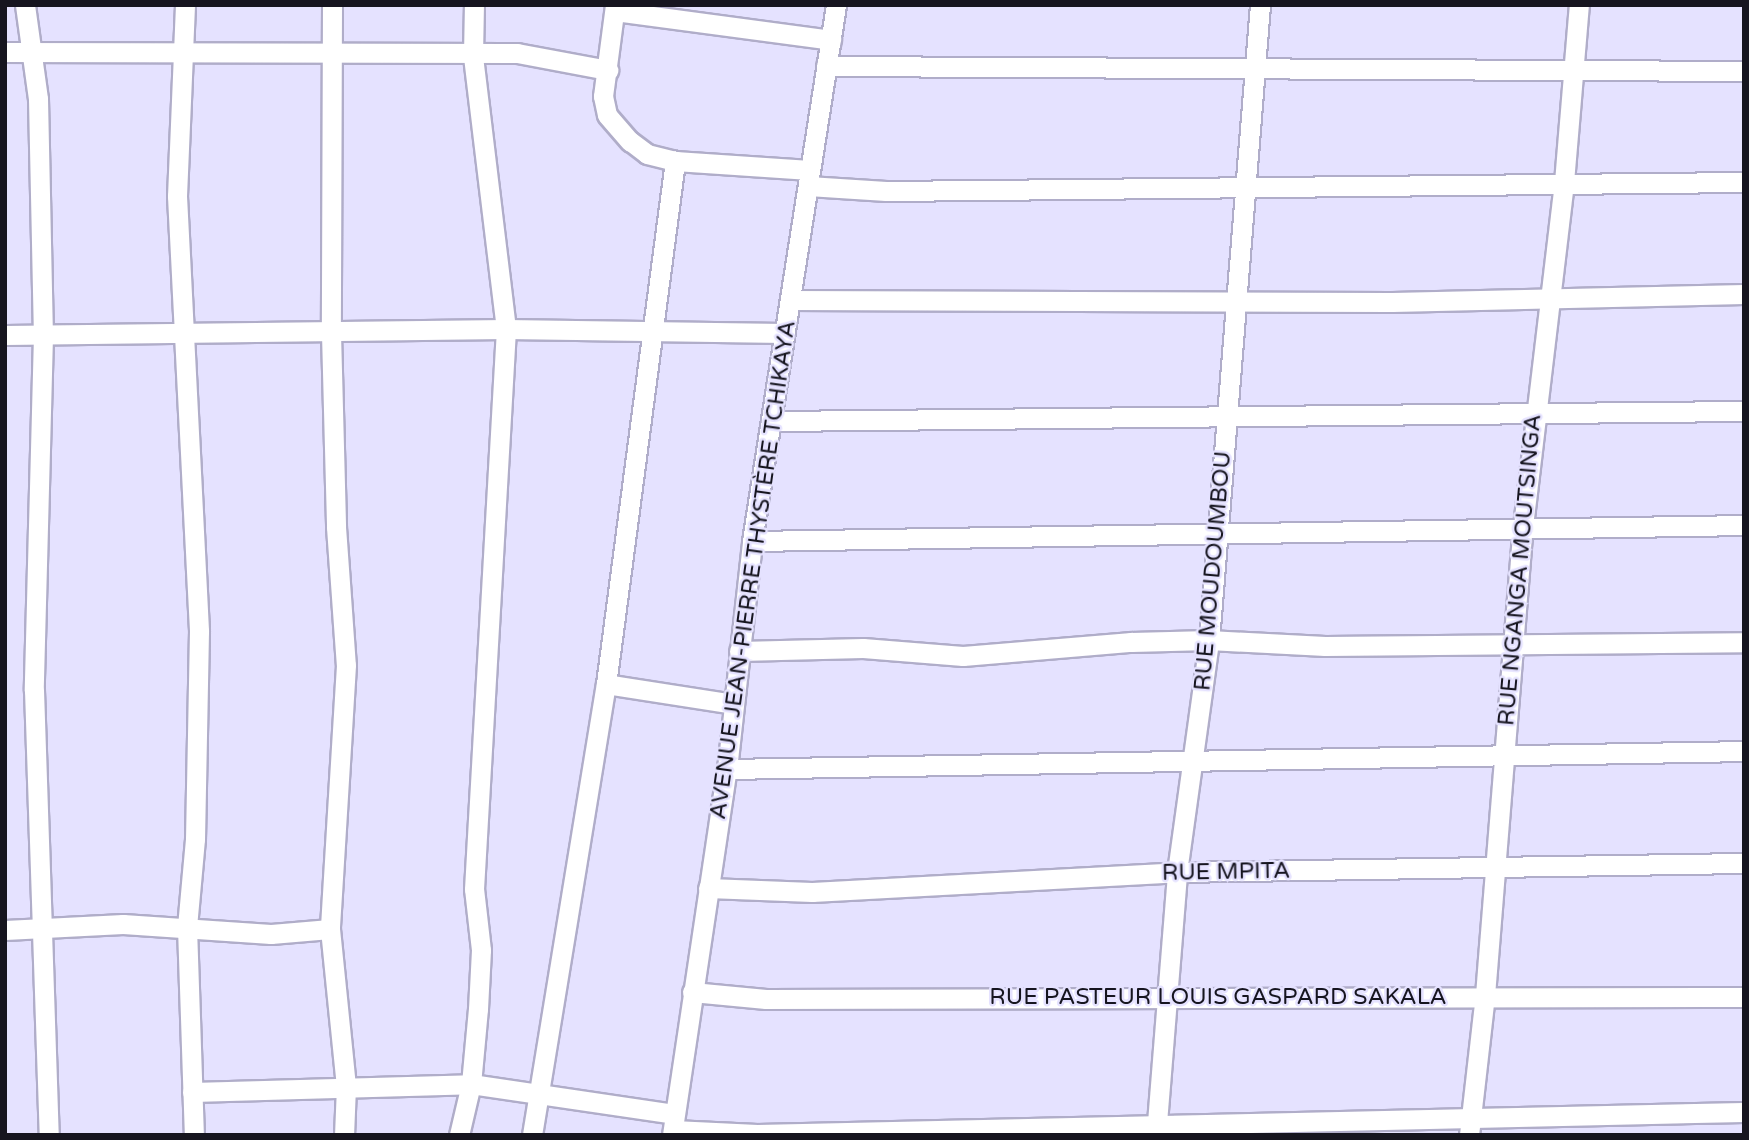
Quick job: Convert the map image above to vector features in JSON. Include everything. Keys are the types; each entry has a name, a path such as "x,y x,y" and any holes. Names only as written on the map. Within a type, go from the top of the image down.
{"street":[{"path":"25,5 29,51 38,99 43,335 34,690 49,1135"},
{"path":"185,5 177,196 199,631 195,839 187,928 194,1135"},
{"path":"332,5 331,334 336,527 346,665 330,929 346,1086 344,1135"},
{"path":"459,1135 471,1084 481,950 474,889 506,329 473,55 474,5"},
{"name":"AVENUE JEAN-PIERRE THYSTÈRE TCHIKAYA","path":"673,1126 727,769 752,541 836,5"},
{"name":"RUE MOUDOUMBOU","path":"1156,1131 1177,872 1209,640 1260,5"},
{"name":"RUE NGANGA MOUTSINGA","path":"1470,1127 1485,995 1502,755 1515,644 1523,526 1564,182 1579,5"},
{"path":"831,40 615,8 604,96 607,115 647,154 675,161 886,191 1744,182"},
{"path":"5,52 331,55 517,53 608,70"},
{"path":"826,66 1744,71"},
{"path":"532,1135 606,684 650,331 675,161"},
{"path":"790,300 1237,303 1744,295"},
{"path":"5,335 184,332 331,334 506,329 784,333"},
{"path":"772,421 1534,416 1744,411"},
{"path":"752,541 1523,526 1744,525"},
{"path":"739,651 863,648 963,656 1209,640 1325,646 1744,642"},
{"path":"606,684 733,704"},
{"path":"727,769 1194,763 1744,751"},
{"name":"RUE MPITA","path":"708,888 812,892 1177,872 1744,863"},
{"path":"5,930 123,924 271,934 330,929"},
{"name":"RUE PASTEUR LOUIS GASPARD SAKALA","path":"692,992 766,999 1167,1000 1485,995 1744,997"},
{"path":"192,1092 471,1084 673,1126 757,1134 959,1127 1156,1131 1470,1127 1744,1112"}]}
